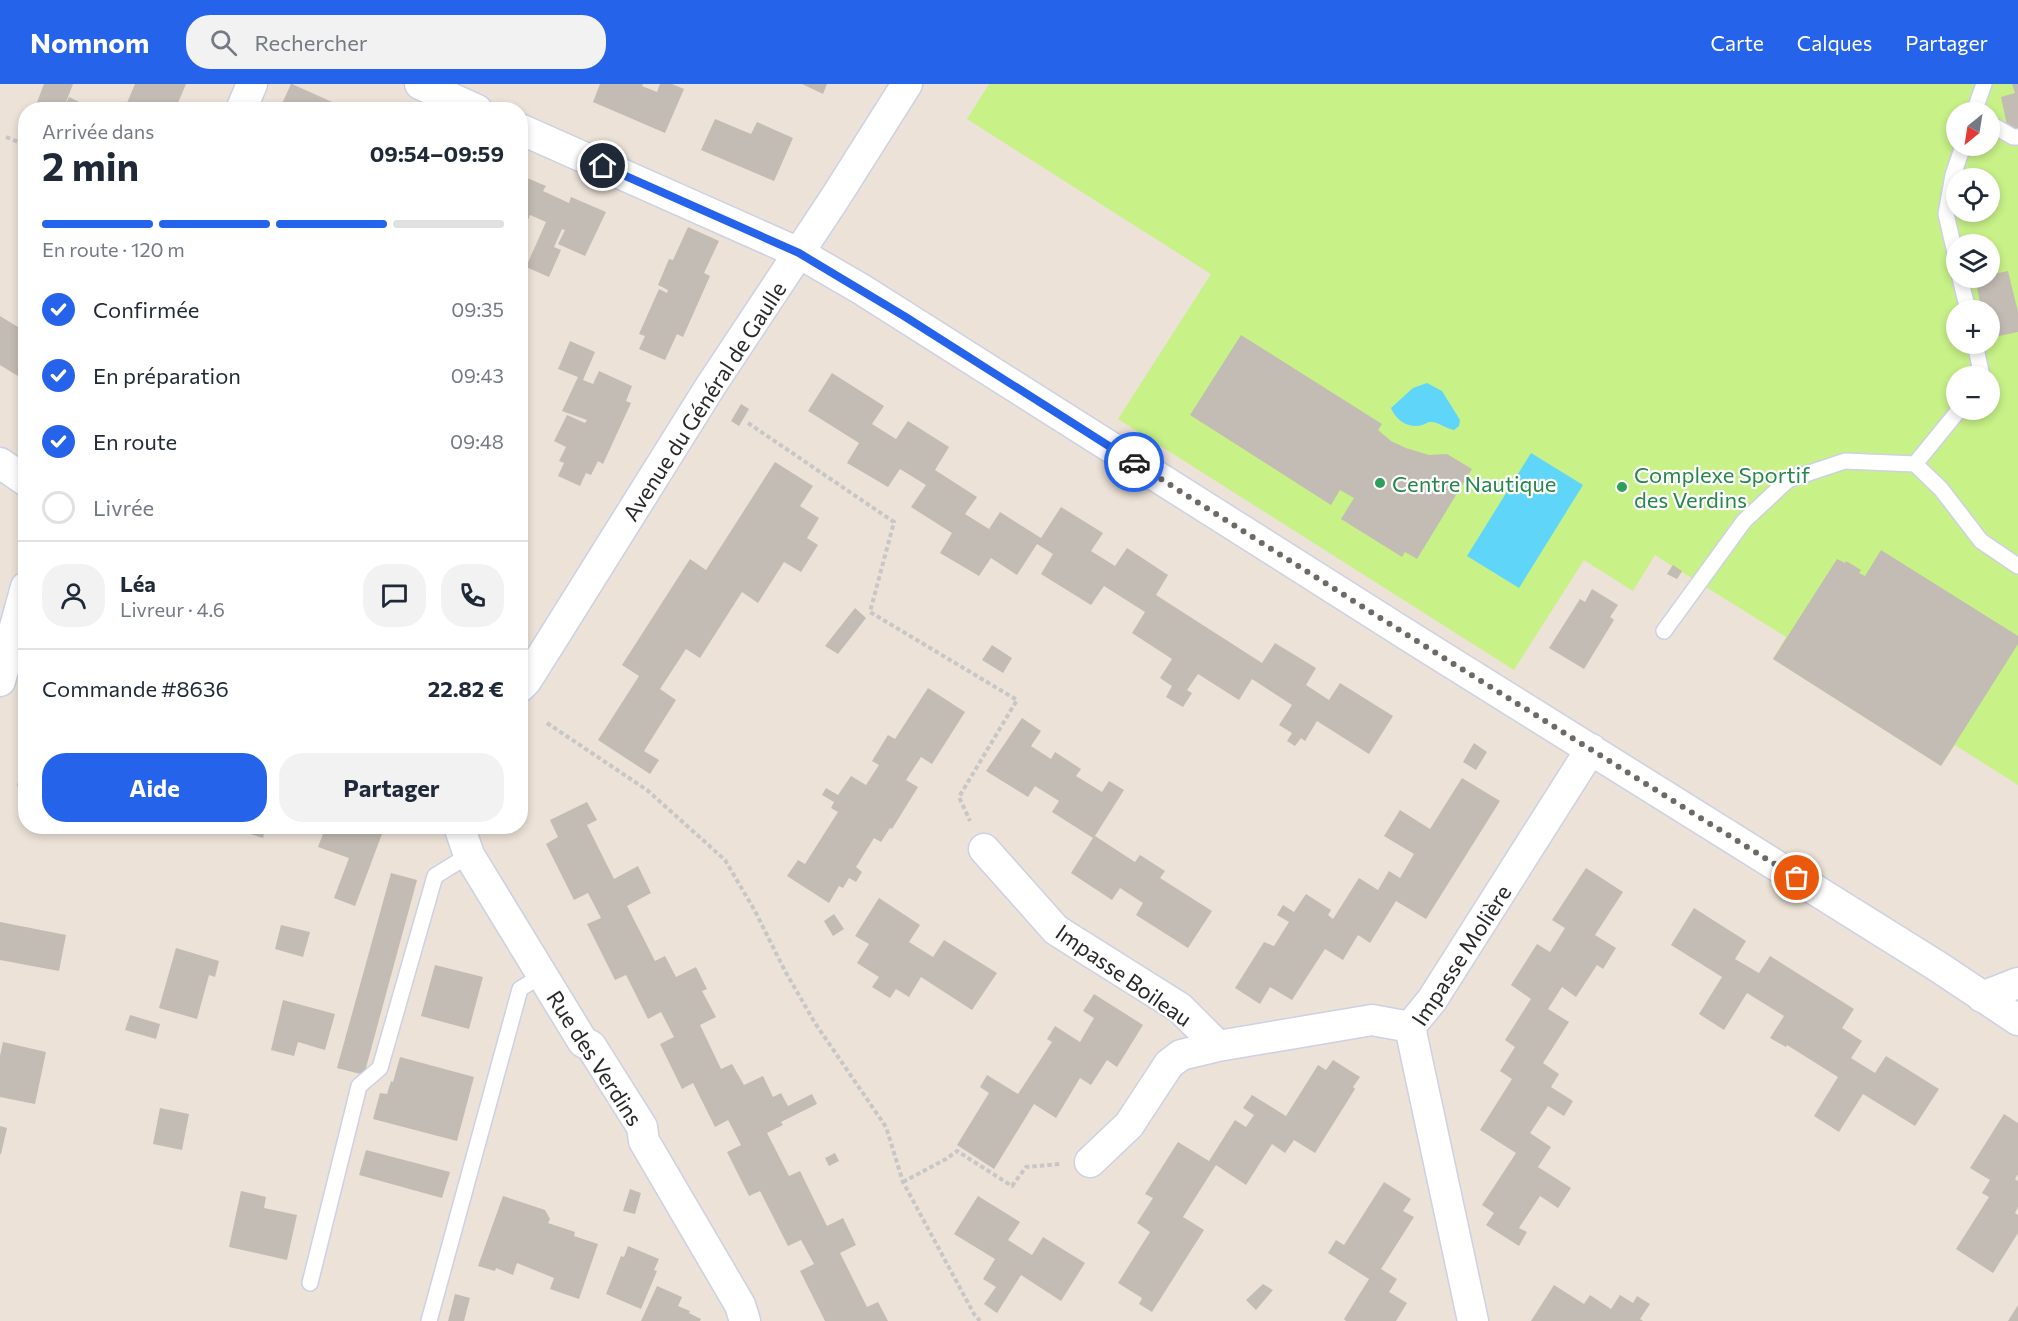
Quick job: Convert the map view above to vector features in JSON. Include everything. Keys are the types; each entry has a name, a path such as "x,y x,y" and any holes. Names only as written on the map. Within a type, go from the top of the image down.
{"street":[{"path":"244,102 252,84"},
{"path":"420,84 459,102"},
{"name":"Avenue du Général de Gaulle","path":"528,676 710,387 907,84"},
{"path":"528,133 799,253 904,316 1422,644 1938,966 2018,1020"},
{"path":"0,463 18,475"},
{"path":"0,681 18,616"},
{"name":"Impasse Molière","path":"1473,1321 1410,1027 1432,1000 1591,749"},
{"name":"Rue des Verdins","path":"462,834 469,855 583,1042 591,1046 642,1127 644,1141 740,1305 745,1321"},
{"name":"Impasse Boileau","path":"984,849 1056,930 1180,1008 1218,1046"},
{"path":"1982,997 2018,983"},
{"name":"Impasse Boileau","path":"1090,1162 1129,1125 1169,1064 1181,1055 1218,1046 1372,1020 1410,1027"}],"lane":[{"path":"1978,102 1984,84"},
{"path":"2000,129 2013,137 2018,137"},
{"path":"1951,234 1946,214 1953,175 1960,156"},
{"path":"1915,464 1951,420"},
{"path":"1664,631 1744,521 1788,480 1845,461 1915,464 1941,489 1981,542 2018,566"},
{"path":"310,1283 359,1086 380,1068 435,876 469,855"},
{"path":"429,1321 520,989 542,975"}],"path":[{"path":"6,137 18,142"},
{"path":"748,423 894,522 870,612 1017,700 959,797 984,849"},
{"path":"547,723 647,790 725,860 815,1023 885,1127 903,1182 974,1314 980,1321"},
{"path":"903,1182 946,1159 957,1150 1012,1186 1026,1167 1090,1162"}],"green space":[{"name":"Complexe Sportif des Verdins","path":"989,84 2018,84 2018,785 1955,745 1941,766 1773,659 1786,637 1682,572 1677,579 1667,574 1672,566 1655,555 1633,591 1584,560 1514,670 1118,419 1211,274 967,119"}],"water":[{"path":"1427,383 1442,391 1460,420 1459,426 1454,430 1434,422 1417,426 1407,425 1393,412 1391,408 1413,388"},
{"path":"1531,453 1583,485 1519,588 1467,556"}],"building":[{"path":"44,84 73,84 66,102 37,102"},
{"path":"135,84 186,84 178,102 127,102"},
{"path":"292,84 332,102 283,102"},
{"path":"600,84 643,84 642,86 657,92 660,84 672,84 684,89 665,133 593,102"},
{"path":"802,84 827,84 823,94"},
{"path":"2012,84 2018,84 2018,128 2008,130 2001,97 2015,93"},
{"path":"69,97 79,102 67,102"},
{"path":"715,119 751,134 757,122 793,138 774,181 701,150"},
{"path":"528,178 546,186 543,191 569,203 571,197 606,212 585,256 558,244 565,230 562,229 554,247 561,250 549,277 528,268 528,262 546,222 530,215 528,220"},
{"path":"688,227 719,241 704,273 710,276 683,337 677,334 665,360 639,349 645,336 639,334 659,289 667,293 668,290 658,285 669,259 673,260"},
{"path":"2008,271 2018,312 2018,332 2000,336 2000,300 1980,300 1977,288 2000,288 2000,273"},
{"path":"0,316 18,327 18,376 0,365"},
{"path":"1241,335 1382,424 1378,430 1391,441 1429,455 1447,454 1472,469 1417,559 1405,552 1402,557 1341,519 1354,498 1340,490 1331,505 1190,415"},
{"path":"570,341 595,352 583,380 593,384 599,371 632,386 626,401 631,403 603,464 598,461 591,475 586,473 580,486 558,476 564,463 559,461 566,447 554,441 567,415 585,423 587,420 562,411 578,377 558,369"},
{"path":"832,373 884,406 872,424 896,439 908,421 949,447 935,470 977,497 965,514 989,529 1000,512 1041,538 1061,507 1103,533 1091,551 1115,566 1127,548 1168,575 1156,595 1262,663 1275,643 1316,668 1306,685 1329,700 1340,683 1393,716 1369,754 1317,721 1305,741 1301,738 1295,746 1287,741 1292,733 1279,725 1292,705 1252,679 1239,700 1198,674 1187,690 1192,693 1183,707 1166,697 1172,686 1160,678 1172,659 1132,633 1145,612 1104,586 1091,605 1041,574 1053,554 1037,544 1017,575 991,558 979,576 940,553 952,533 911,507 926,485 900,469 888,487 847,463 859,443 808,411"},
{"path":"741,404 749,409 739,426 731,421"},
{"path":"775,462 813,486 800,506 819,518 807,538 818,545 801,572 784,562 758,603 742,592 700,658 686,649 660,689 676,700 644,751 659,760 650,774 598,740 639,676 622,665 690,559 706,570"},
{"path":"1881,550 2018,636 2018,644 1941,766 1773,659 1837,559 1845,563 1846,561 1861,570 1859,573 1865,576"},
{"path":"1673,565 1682,571 1677,579 1667,574"},
{"path":"1592,589 1618,605 1610,617 1614,620 1584,669 1549,648 1580,599 1585,602"},
{"path":"855,608 866,618 838,654 825,646"},
{"path":"992,645 1012,658 1003,673 982,660"},
{"path":"928,688 965,712 932,764 921,757 906,780 918,787 892,829 890,828 881,842 874,838 856,867 862,872 856,882 849,878 843,888 839,886 829,903 787,876 798,860 805,864 838,812 831,808 834,802 822,795 826,788 838,795 851,776 866,785 879,765 872,761 888,735 895,739"},
{"path":"1022,718 1041,731 1031,746 1051,759 1055,752 1081,769 1076,776 1102,792 1109,781 1124,790 1095,836 1135,862 1140,855 1165,871 1160,878 1212,911 1188,948 1136,915 1143,903 1120,888 1112,900 1071,873 1093,838 1052,812 1059,801 1035,786 1028,797 986,771"},
{"path":"1474,743 1487,752 1476,770 1463,762"},
{"path":"1462,778 1500,801 1426,919 1396,901 1370,943 1358,935 1343,960 1325,949 1292,1000 1270,987 1260,1004 1235,988 1264,942 1274,946 1289,922 1277,915 1283,905 1294,912 1306,894 1331,910 1328,915 1333,919 1359,878 1378,890 1389,871 1400,878 1414,854 1384,836 1400,810 1430,829"},
{"path":"587,802 597,820 587,825 614,879 638,866 651,893 627,906 655,961 665,956 676,977 696,967 707,989 702,991 716,1017 700,1025 721,1069 732,1064 744,1085 763,1076 773,1097 781,1093 788,1106 812,1094 817,1104 781,1122 783,1125 767,1133 789,1176 800,1171 827,1226 843,1218 856,1245 840,1253 867,1307 878,1302 888,1321 825,1321 800,1271 814,1264 801,1240 788,1246 760,1191 749,1196 727,1152 741,1145 728,1120 715,1127 693,1083 682,1089 660,1044 674,1037 661,1012 648,1019 626,975 615,980 587,924 601,918 588,893 574,900 546,844 558,837 550,820"},
{"path":"250,834 264,834 263,838"},
{"path":"323,834 382,834 355,906 334,898 349,858 318,847"},
{"path":"1586,868 1623,892 1595,935 1616,948 1603,969 1597,965 1576,997 1562,987 1548,1009 1569,1022 1543,1063 1559,1074 1551,1087 1573,1101 1564,1116 1548,1106 1530,1133 1551,1147 1538,1167 1571,1188 1558,1208 1540,1196 1519,1228 1527,1232 1519,1246 1486,1225 1494,1213 1482,1205 1516,1153 1480,1130 1512,1079 1500,1071 1515,1047 1505,1040 1531,999 1511,985 1537,944 1550,952 1565,928 1552,920"},
{"path":"391,873 417,880 364,1075 337,1068"},
{"path":"879,898 920,925 909,942 933,957 944,940 997,973 972,1010 921,977 909,997 896,989 890,998 872,987 879,977 857,963 869,944 855,936"},
{"path":"1694,908 1746,941 1735,959 1759,973 1770,956 1854,1009 1842,1028 1862,1041 1851,1058 1875,1073 1886,1056 1939,1089 1915,1126 1863,1094 1839,1132 1814,1116 1838,1077 1787,1045 1786,1047 1770,1038 1784,1016 1747,993 1724,1030 1699,1014 1722,977 1671,945"},
{"path":"834,914 844,929 833,936 824,921"},
{"path":"0,922 66,935 59,971 0,960"},
{"path":"281,925 310,932 303,957 275,949"},
{"path":"176,948 219,961 215,977 209,975 197,1019 159,1008"},
{"path":"435,965 483,977 469,1029 421,1016"},
{"path":"1094,994 1143,1025 1117,1067 1107,1060 1091,1085 1080,1078 1056,1118 1034,1104 994,1169 957,1145 989,1093 980,1087 987,1075 1018,1094 1052,1042 1047,1039 1055,1026 1080,1042 1094,1018 1083,1011"},
{"path":"283,1000 335,1014 325,1050 298,1042 294,1056 271,1050"},
{"path":"130,1015 160,1024 156,1039 125,1030"},
{"path":"3,1042 46,1052 35,1104 0,1097 0,1056"},
{"path":"400,1057 474,1077 457,1141 373,1119 380,1093 387,1094"},
{"path":"1333,1060 1360,1077 1353,1087 1355,1089 1315,1153 1294,1140 1285,1153 1272,1144 1246,1185 1216,1165 1183,1217 1204,1230 1152,1312 1139,1304 1142,1298 1118,1283 1150,1232 1137,1223 1153,1198 1145,1194 1178,1142 1209,1161 1235,1120 1246,1127 1254,1115 1243,1108 1252,1095 1286,1116 1318,1065 1326,1070"},
{"path":"160,1108 189,1114 182,1150 153,1144"},
{"path":"2004,1114 2018,1123 2018,1174 2015,1179 2018,1181 2018,1207 2015,1213 2018,1215 2018,1233 1993,1273 1956,1249 1989,1197 1982,1193 1990,1180 1970,1168"},
{"path":"0,1126 7,1128 1,1154 0,1154"},
{"path":"366,1150 450,1172 442,1198 359,1175"},
{"path":"835,1153 839,1161 829,1166 825,1158"},
{"path":"1384,1182 1411,1199 1403,1211 1414,1217 1381,1269 1397,1279 1389,1292 1407,1303 1396,1321 1346,1321 1344,1319 1369,1279 1328,1253 1336,1240 1344,1245"},
{"path":"630,1189 641,1193 635,1214 623,1211"},
{"path":"241,1191 266,1197 264,1208 297,1215 287,1260 229,1247"},
{"path":"503,1196 545,1210 550,1219 548,1223 575,1232 574,1236 598,1244 579,1299 550,1289 554,1278 517,1263 513,1275 496,1268 495,1271 478,1266"},
{"path":"978,1196 1020,1222 1008,1240 1032,1255 1043,1237 1085,1263 1061,1301 1021,1275 997,1313 984,1304 996,1287 983,1279 995,1259 954,1234"},
{"path":"628,1246 659,1259 654,1270 657,1271 641,1309 606,1294 621,1256 624,1257"},
{"path":"1263,1284 1273,1290 1256,1310 1246,1300"},
{"path":"1554,1285 1584,1304 1590,1295 1611,1309 1620,1295 1633,1303 1637,1296 1650,1304 1640,1319 1643,1321 1531,1321"},
{"path":"657,1286 682,1297 678,1306 690,1311 689,1313 701,1319 700,1321 641,1321"},
{"path":"455,1294 470,1298 464,1321 448,1321"},
{"path":"2018,1305 2018,1321 2008,1321"}],"way so far":[{"path":"1134,462 1797,878"}],"place":[{"name":"Centre Nautique","path":"1380,483"},
{"name":"Complexe Sportif des Verdins","path":"1622,487"}],"route":[{"path":"603,166 799,253 861,289 1134,462"}]}
